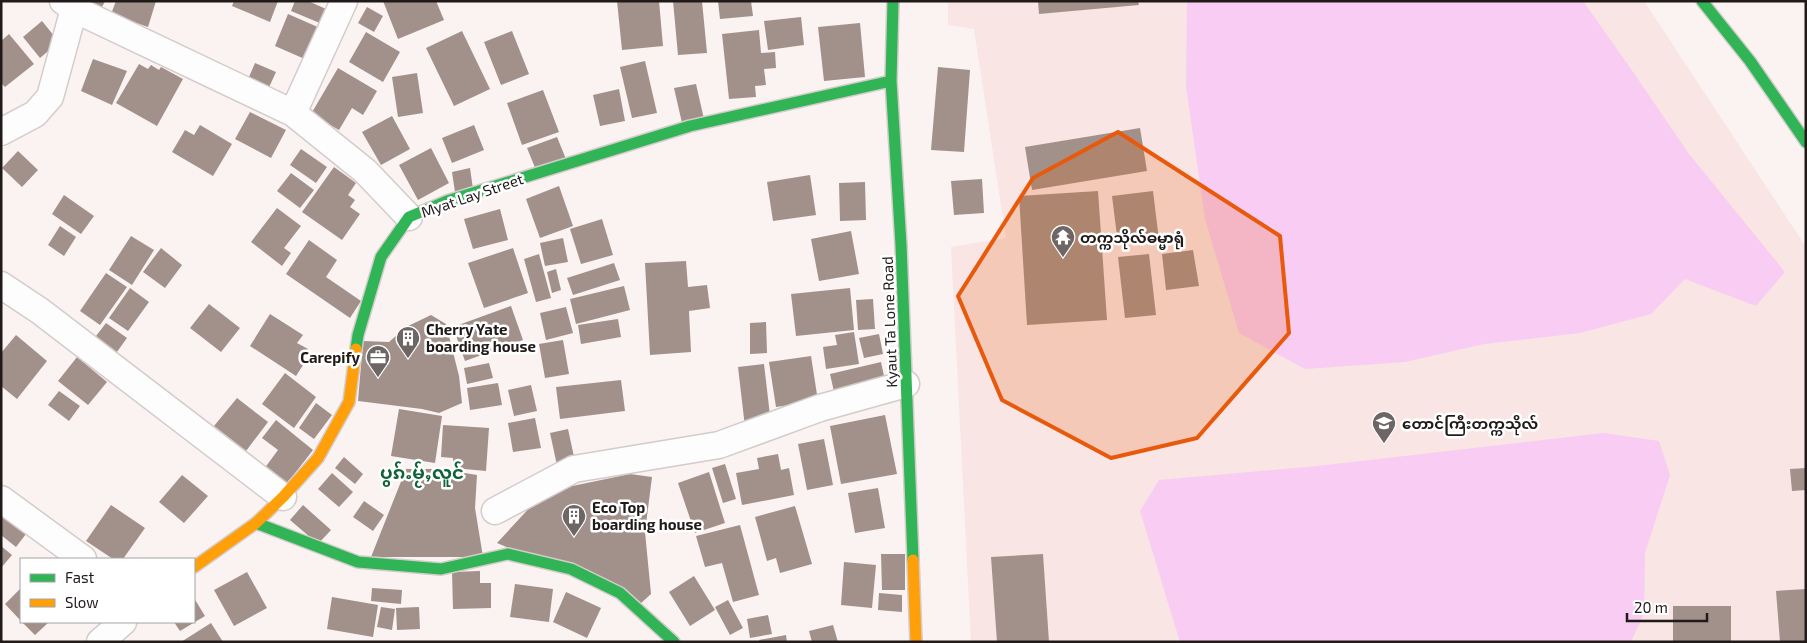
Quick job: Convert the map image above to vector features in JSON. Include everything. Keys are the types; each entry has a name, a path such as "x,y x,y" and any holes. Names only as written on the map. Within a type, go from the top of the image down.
{"street":[{"path":"293,113 344,1"},
{"name":"Kyaut Ta Lone Road","path":"892,1 891,81 901,245 916,642"},
{"path":"1702,1 1750,60 1806,142"},
{"path":"1,132 35,114 50,97 68,5 293,113 364,171 409,218"},
{"name":"Myat Lay Street","path":"195,566 256,522 283,497 318,458 349,402 358,335 381,257 409,218 446,201 690,126 891,81"},
{"path":"1,285 40,311 283,497"},
{"path":"495,510 574,469 719,444 820,408 906,384"},
{"path":"1,499 82,558"},
{"path":"256,522 358,562 441,569 508,554 571,569 620,593 674,642"},
{"path":"100,642 122,623"}],"highlighted area":[{"path":"1118,132 1280,236 1289,333 1197,438 1111,458 1002,400 958,296 1033,178"}],"shaded area":[{"name":"တောင်ကြီးတက္ကသိုလ်","path":"948,1 1644,1 1806,247 1806,642 971,642 951,247 1006,238 974,29 948,25"},
{"path":"1187,1 1583,1 1689,154 1785,272 1756,306 1685,279 1651,314 1580,333 1484,344 1405,362 1305,369 1239,333 1205,219 1186,86"},
{"path":"1603,433 1659,441 1670,475 1645,553 1644,613 1631,642 1180,642 1140,511 1159,480 1318,466"}],"building":[{"path":"88,1 105,1 102,7"},
{"path":"116,1 156,1 148,27 111,14"},
{"path":"234,1 278,1 270,22 232,6"},
{"path":"295,1 308,1 333,12 327,26 291,11"},
{"path":"383,1 436,1 444,20 398,39"},
{"path":"617,1 659,1 663,46 622,50"},
{"path":"673,1 702,1 707,53 678,55"},
{"path":"718,1 751,1 753,16 720,19"},
{"path":"1038,1 1138,1 1139,5 1039,14"},
{"path":"367,7 383,16 374,32 358,23"},
{"path":"288,14 320,28 307,60 275,46"},
{"path":"801,17 804,45 768,50 764,21"},
{"path":"42,21 59,42 40,58 23,37"},
{"path":"860,23 865,77 824,81 818,27"},
{"path":"759,30 761,53 775,52 776,68 764,69 766,85 755,86 756,97 729,99 722,34"},
{"path":"462,31 490,89 454,106 426,48"},
{"path":"512,31 529,74 501,85 484,42"},
{"path":"366,32 400,52 383,82 349,62"},
{"path":"9,34 34,64 5,87 1,83 1,41"},
{"path":"93,59 127,71 112,105 81,91"},
{"path":"645,61 657,113 632,118 620,67"},
{"path":"255,63 276,72 266,94 246,84"},
{"path":"139,64 148,69 151,65 159,70 161,67 183,79 157,126 116,103"},
{"path":"938,67 970,70 964,152 931,150"},
{"path":"338,68 377,91 363,115 352,108 339,130 311,114"},
{"path":"417,73 423,113 398,117 392,77"},
{"path":"696,84 704,119 682,123 674,88"},
{"path":"619,89 625,121 600,126 593,95"},
{"path":"543,90 559,132 522,145 507,103"},
{"path":"250,112 286,130 271,158 235,139"},
{"path":"392,116 410,149 381,165 362,132"},
{"path":"200,125 232,144 213,176 172,152 185,130 194,135"},
{"path":"474,125 484,150 452,163 442,138"},
{"path":"1140,128 1147,171 1032,190 1025,147"},
{"path":"557,137 566,159 536,170 527,148"},
{"path":"431,148 449,183 418,200 399,165"},
{"path":"301,149 327,167 316,183 290,165"},
{"path":"18,151 38,170 22,187 2,168"},
{"path":"334,167 356,183 348,195 355,200 350,207 360,214 342,240 302,212"},
{"path":"470,168 473,189 455,192 452,172"},
{"path":"291,173 314,190 300,208 277,191"},
{"path":"810,175 816,215 773,221 767,182"},
{"path":"982,179 984,213 954,215 951,181"},
{"path":"865,182 866,220 840,221 839,183"},
{"path":"559,186 573,226 540,238 526,199"},
{"name":"တက္ကသိုလ်ဓမ္မာရုံ","path":"1098,191 1107,320 1027,325 1019,196"},
{"path":"1153,191 1159,240 1118,244 1112,196"},
{"path":"64,195 94,216 81,234 52,214"},
{"path":"277,208 301,226 284,248 291,253 282,266 251,242"},
{"path":"500,209 508,240 473,249 464,219"},
{"path":"602,219 613,255 581,264 570,229"},
{"path":"60,226 76,237 64,256 48,245"},
{"path":"851,231 859,274 819,281 811,239"},
{"path":"131,236 154,250 132,285 109,270"},
{"path":"563,238 568,262 545,266 540,243"},
{"path":"309,240 337,260 326,277 361,301 350,318 286,274"},
{"path":"161,248 182,265 165,288 143,272"},
{"path":"513,248 528,293 484,308 468,263"},
{"path":"1193,250 1199,286 1166,290 1162,254"},
{"path":"539,254 551,298 536,302 524,259"},
{"path":"1149,254 1156,315 1125,318 1118,257"},
{"path":"686,261 688,287 707,285 710,308 689,311 691,352 650,355 645,263"},
{"path":"614,263 620,280 573,295 567,278"},
{"path":"556,269 561,290 552,293 547,272"},
{"path":"106,273 127,287 100,325 80,311"},
{"path":"624,286 630,310 576,324 570,299"},
{"path":"130,288 149,302 128,331 109,318"},
{"path":"850,288 854,330 796,336 791,294"},
{"path":"873,299 875,329 858,330 856,300"},
{"path":"209,304 240,328 221,352 190,328"},
{"path":"511,306 523,340 465,361 453,327"},
{"path":"566,307 573,333 546,340 540,313"},
{"path":"270,314 303,335 297,343 308,349 303,356 307,359 296,376 250,346"},
{"name":"Cherry Yate boarding house","path":"431,315 446,324 459,376 462,403 439,413 358,401 363,341 389,342 406,327"},
{"path":"618,319 621,337 581,344 578,325"},
{"path":"766,322 767,353 750,354 750,323"},
{"path":"106,323 127,338 114,356 93,340"},
{"path":"854,332 859,364 826,369 823,347 837,345 835,335"},
{"path":"879,334 883,354 864,358 859,338"},
{"path":"16,335 47,361 17,399 1,386 1,353"},
{"path":"563,340 569,374 545,378 539,344"},
{"path":"811,356 818,401 776,407 769,362"},
{"path":"77,357 107,382 88,405 58,381"},
{"path":"881,362 886,385 835,396 830,374"},
{"path":"489,363 493,378 467,384 464,368"},
{"path":"764,364 771,424 745,427 738,367"},
{"path":"285,373 316,397 294,428 262,404"},
{"path":"621,380 625,411 560,419 556,387"},
{"path":"498,383 502,405 470,410 467,388"},
{"path":"531,385 537,411 514,416 508,390"},
{"path":"59,391 80,406 69,421 48,405"},
{"path":"237,398 268,422 246,451 214,426"},
{"path":"316,403 332,415 314,439 299,428"},
{"path":"399,409 442,416 435,463 391,456"},
{"path":"885,415 897,474 841,484 830,426"},
{"path":"535,418 541,448 513,452 508,423"},
{"path":"276,420 313,450 285,486 264,469 278,450 262,438"},
{"path":"443,425 489,428 486,471 453,468 453,458 441,457"},
{"path":"568,429 576,466 558,470 550,433"},
{"path":"824,439 833,485 807,490 798,444"},
{"path":"778,454 781,470 789,468 794,495 742,505 736,473 759,469 757,458"},
{"path":"344,457 363,474 355,484 335,468"},
{"path":"725,464 736,499 723,503 712,468"},
{"path":"1806,468 1806,490 1792,491 1790,469"},
{"path":"406,469 440,469 477,475 475,508 483,557 371,557"},
{"path":"709,472 725,523 695,533 678,483"},
{"path":"332,473 353,492 339,507 318,489"},
{"name":"Eco Top boarding house","path":"630,474 652,477 645,532 651,594 640,604 497,543 533,504 558,489"},
{"path":"182,475 208,496 184,523 159,502"},
{"path":"878,488 885,528 855,533 848,493"},
{"path":"364,501 384,515 373,531 353,517"},
{"path":"111,505 145,528 124,558 112,558 86,541"},
{"path":"303,505 331,530 318,544 290,520"},
{"path":"795,506 812,564 780,573 776,558 767,561 755,517"},
{"path":"1,515 26,534 16,547 1,535"},
{"path":"740,525 759,595 733,602 722,563 705,567 696,536"},
{"path":"1,546 12,555 1,568"},
{"path":"881,554 905,554 905,590 882,590"},
{"path":"1043,554 1049,642 997,642 991,557"},
{"path":"844,562 876,565 872,608 841,605"},
{"path":"480,571 480,583 491,583 491,608 453,609 452,572"},
{"path":"247,572 267,608 234,626 214,590"},
{"path":"694,576 715,610 690,626 669,592"},
{"path":"515,584 553,589 549,622 510,617"},
{"path":"372,588 402,590 401,604 371,601"},
{"path":"20,589 20,620 5,604"},
{"path":"1806,589 1806,642 1780,642 1776,591"},
{"path":"566,592 601,608 587,638 553,622"},
{"path":"879,593 902,595 902,612 878,610"},
{"path":"332,597 378,605 373,637 327,629"},
{"path":"195,600 205,616 195,622"},
{"path":"728,600 743,628 730,635 715,607"},
{"path":"1673,606 1731,606 1731,642 1673,642"},
{"path":"381,607 395,609 392,630 377,627"},
{"path":"419,607 420,629 397,630 396,608"},
{"path":"768,615 772,634 750,638 747,619"},
{"path":"23,623 48,623 35,635"},
{"path":"175,623 193,623 180,631"},
{"path":"211,623 223,642 181,642"},
{"path":"833,625 838,642 812,642 809,631"},
{"path":"786,635 787,642 760,642 759,640"}],"traffic: fast":[{"path":"893,1 891,81 901,245 913,560"},
{"path":"1702,1 1750,61 1806,142"},
{"path":"356,349 358,335 381,257 409,217 447,201 690,126 891,81"},
{"path":"256,523 358,562 441,569 508,554 571,569 620,593 674,642"}],"traffic: slow":[{"path":"195,566 256,523 283,497 318,458 349,402 356,349"},
{"path":"913,560 916,642"}],"place":[{"name":"တက္ကသိုလ်ဓမ္မာရုံ","path":"1063,258"},
{"name":"Cherry Yate boarding house","path":"408,359"},
{"name":"Carepify","path":"378,378"},
{"name":"တောင်ကြီးတက္ကသိုလ်","path":"1384,444"},
{"name":"Eco Top boarding house","path":"574,537"}],"district":[{"name":"ပွၵ်ႉမႂ်ႇလူင်","path":"422,472"}]}
